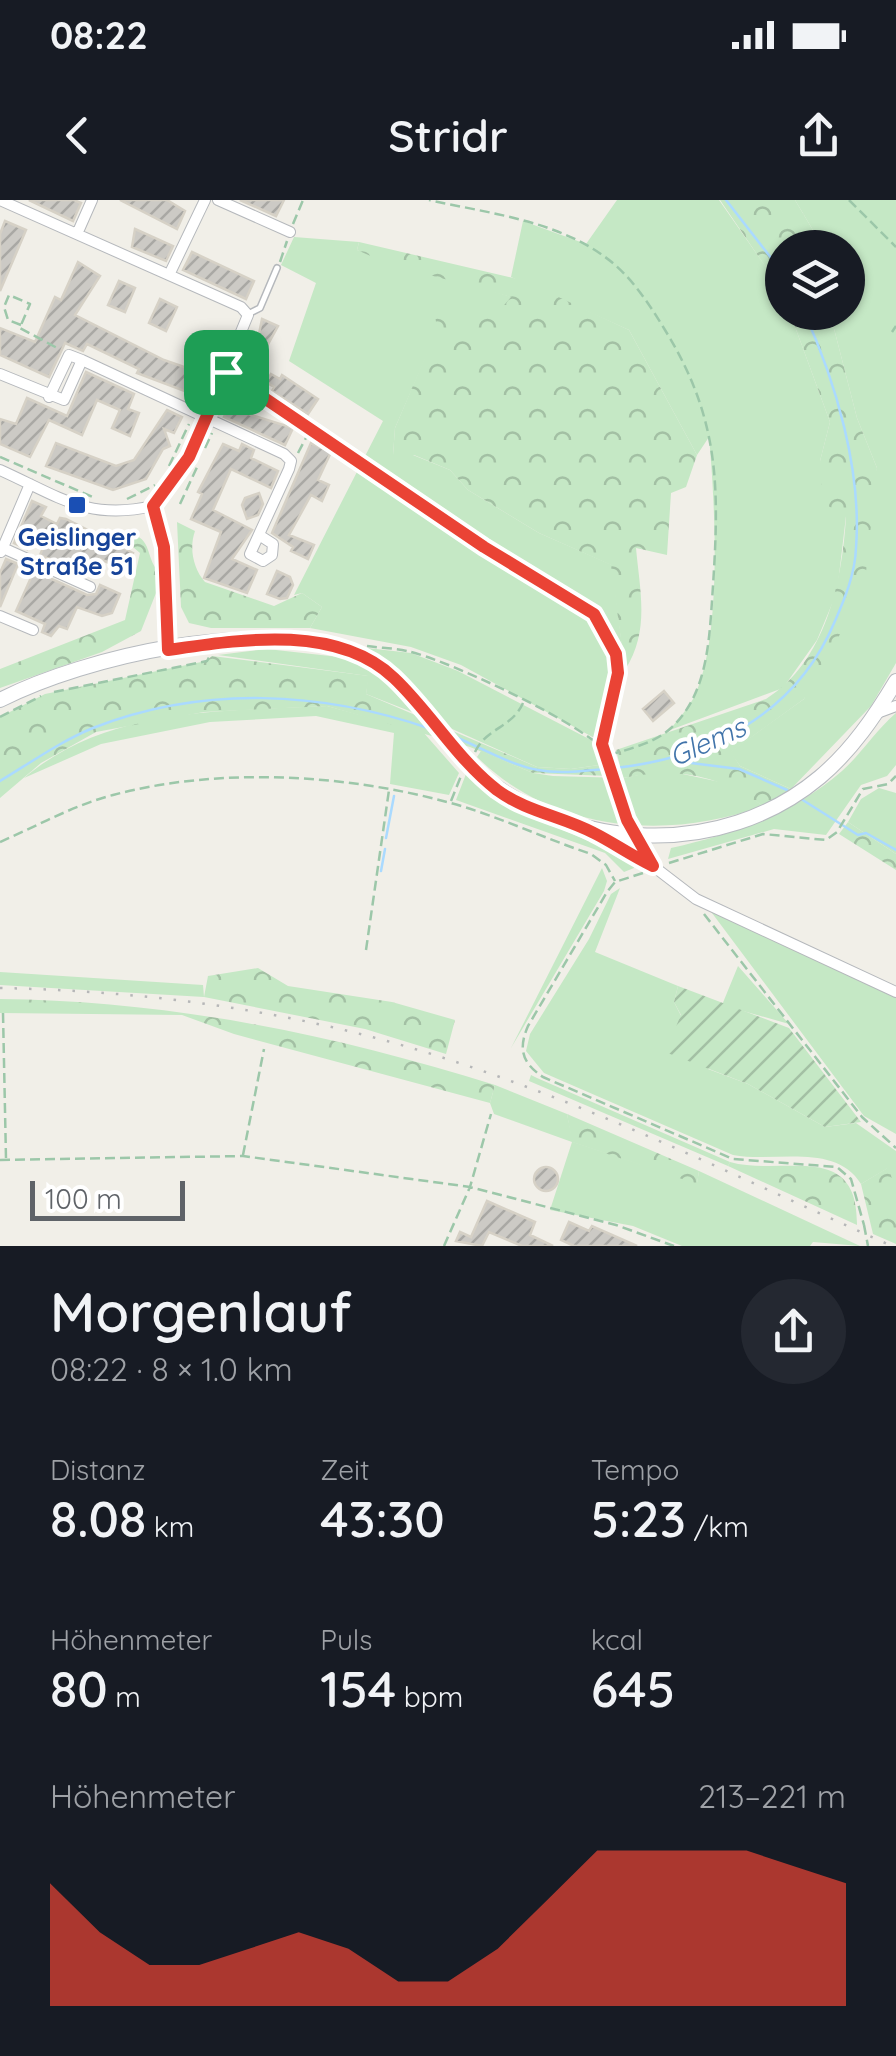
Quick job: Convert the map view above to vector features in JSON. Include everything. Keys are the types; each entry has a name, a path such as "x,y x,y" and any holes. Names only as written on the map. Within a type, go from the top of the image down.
{"main road":[{"path":"0,700 72,671 168,650 286,641 340,649 384,670 475,772 517,803 591,831 653,866"},
{"path":"591,831 634,835 720,828 784,802 836,763 896,683"}],"street":[{"path":"0,200 240,307 248,315 231,374 212,419 178,476 153,506 108,513 0,470"},
{"path":"77,234 92,200"},
{"path":"170,275 205,200"},
{"path":"218,200 290,232"},
{"path":"49,397 69,354 212,419 291,461 260,535"},
{"path":"0,374 64,400 82,360"},
{"path":"231,374 311,426"},
{"path":"30,484 1,551 90,587"},
{"path":"153,506 164,547 168,650"},
{"path":"0,616 33,630"},
{"path":"876,713 896,706"},
{"path":"634,835 653,866 696,899 896,992"}],"lane":[{"path":"248,315 260,308 278,268"}],"path":[{"path":"278,268 303,200"},
{"path":"429,200 566,233 601,254 631,282 660,322 690,373 707,418 718,495 708,655 693,698 670,730 608,755"},
{"path":"848,200 896,247"},
{"path":"21,326 30,304 9,295 4,307 6,322 21,326 69,354"},
{"path":"892,332 896,326"},
{"path":"180,504 231,374"},
{"path":"167,470 190,424"},
{"path":"291,461 311,426 484,547 594,614 616,654 618,673 602,744"},
{"path":"0,456 107,500"},
{"path":"117,501 147,492 160,480"},
{"path":"0,717 45,694 206,661 212,656 212,644"},
{"path":"450,802 480,740 510,724 524,702 602,744 634,835"},
{"path":"868,1246 852,1179 837,1167 733,1159 542,1077 526,1063 522,1051 528,1026 615,882 653,866 763,834 818,841 836,832 863,789 888,784 896,776"},
{"path":"0,842 68,811 127,792 221,779 389,788 450,802 592,854 606,865 615,882"},
{"path":"888,784 896,789"},
{"path":"366,950 389,788"},
{"path":"696,899 862,1118 896,1148"},
{"path":"3,1013 6,1160"},
{"path":"243,1156 264,1048"},
{"path":"444,1246 470,1187 490,1114"},
{"path":"0,1160 243,1156 470,1187 616,1225 674,1246"}],"green space":[{"path":"617,200 719,200 765,266 765,330 796,330 830,422 820,461 846,516 837,592 817,640 783,688 670,730 693,699 709,643 714,571 709,437 697,455 629,330 511,277 523,221 586,244"},
{"path":"720,200 795,200 813,230 765,230 765,266"},
{"path":"795,200 896,200 896,663 871,706 791,789 740,766 730,752 804,699 877,468 857,418 834,330 865,330 865,230 813,230"},
{"path":"294,237 359,242 357,250 512,297 499,313 438,329 395,428 393,455 413,455 450,470 468,490 539,533 612,565 625,670 616,674 598,740 461,665 411,647 310,628 322,607 302,593 294,595 383,421 289,361 316,283 281,265"},
{"path":"359,242 522,280 629,330 697,455 686,487 671,493 667,555 636,548 641,626 625,670 611,565 539,533 468,490 450,470 414,455 393,455 395,428 437,329 435,315 499,311 511,297 389,264 357,250"},
{"path":"796,330 834,330 857,418 877,468 864,591 804,699 731,752 740,766 791,789 763,806 730,787 696,776 661,773 623,778 616,750 766,699 803,664 817,642 835,593 846,517 822,502 820,461 830,422"},
{"path":"177,522 195,531 193,558 205,582 274,606 302,593 322,607 310,628 211,628 189,623 181,607"},
{"path":"129,533 142,539 158,571 156,593 141,631 102,652 0,688 0,669 125,620 140,553 126,541"},
{"path":"367,648 411,653 458,671 591,740 606,764 571,769 537,767 450,728 399,669"},
{"path":"267,649 339,657 376,671 412,712 366,694 368,676 218,655"},
{"path":"212,656 369,676 366,694 537,767 571,769 606,764 609,776 533,773 470,747 327,706 204,712 96,732 41,763 0,798 0,717 45,694 206,661"},
{"path":"327,706 423,732 459,773 449,795 390,784 394,733 316,716 210,722 101,744 24,778 57,755 129,725 207,712"},
{"path":"896,713 896,765 887,776 861,785 826,835 774,829 668,859 671,848 740,829 803,799 842,771"},
{"path":"481,751 533,773 553,776 623,778 664,770 734,785 763,806 688,824 612,823 540,801 507,782 477,757"},
{"path":"466,774 505,802 612,852 633,863 634,868 624,872 605,853 456,800"},
{"path":"879,788 896,793 896,854 848,822 861,799"},
{"path":"848,822 896,854 896,870 839,834"},
{"path":"602,868 607,881 604,891 511,1048"},
{"path":"620,888 595,952 678,986 674,1002 708,1069 748,1084 825,1127 856,1123 896,1151 896,1202 888,1168 861,1184 850,1171 820,1158 733,1155 544,1073 526,1051 530,1034 589,939 611,894"},
{"path":"709,909 896,996 896,1134 864,1116"},
{"path":"738,966 789,1024 722,1005"},
{"path":"258,968 288,986 392,1002 455,1020 446,1054 365,1029 204,997 208,976"},
{"path":"0,972 203,985 204,997 0,985"},
{"path":"678,986 789,1028 861,1122 825,1127 748,1084 665,1052 681,1015 674,1002"},
{"path":"0,999 127,1006 250,1024 373,1050 495,1085 490,1103 234,1034 182,1015 0,1013"},
{"path":"531,1075 730,1162 728,1166 529,1081"},
{"path":"495,1085 567,1114 573,1142 697,1183 699,1171 860,1246 813,1242 810,1246 682,1246 633,1226 550,1210 572,1142 494,1114 490,1103"},
{"path":"567,1114 699,1171 697,1184 572,1142"},
{"path":"730,1162 831,1171 845,1181 854,1198 857,1225 728,1166"},
{"path":"889,1167 896,1196 896,1244 873,1234 861,1184"}],"building":[{"path":"29,200 74,200 81,203 73,221"},
{"path":"120,200 167,200 185,211 177,229"},
{"path":"240,200 284,200 276,216"},
{"path":"5,221 26,230 0,291 0,234"},
{"path":"135,229 173,246 166,261 132,247"},
{"path":"192,252 254,281 246,299 183,270"},
{"path":"78,262 100,276 75,315 164,360 196,371 203,378 195,395 137,373 139,369 87,344 83,351 65,343 49,377 0,355 0,328 35,342 55,297 61,300"},
{"path":"119,281 135,288 125,312 108,305"},
{"path":"160,299 177,307 166,331 149,323"},
{"path":"262,319 278,326 266,348 257,344"},
{"path":"86,372 134,394 128,409 139,413 130,436 112,428 120,410 97,400 82,435 49,420 30,457 0,444 0,419 16,424 27,398 67,416"},
{"path":"271,374 280,379 282,375 318,399 308,414 272,391 274,387 266,382"},
{"path":"233,397 243,402 240,407 245,413 293,428 285,445 224,417"},
{"path":"167,410 182,417 174,433 164,429 170,446 163,449 146,479 113,490 46,466 56,443 116,466 134,460"},
{"path":"311,443 331,452 318,480 329,485 322,501 311,495 289,535 314,545 308,559 291,551 293,547 272,533"},
{"path":"223,444 239,451 242,444 254,450 251,458 278,471 271,488 231,469 213,510 252,530 232,559 257,570 247,593 204,578 221,532 191,519 202,494 198,492"},
{"path":"259,493 263,504 258,515 247,519 242,505 245,498"},
{"path":"32,501 46,507 41,516 57,524 60,518 66,519 133,553 125,570 100,559 93,574 87,571 85,575 40,555 43,548 30,542 27,549 14,543"},
{"path":"6,559 18,564 0,607 0,573"},
{"path":"34,571 87,595 96,594 100,585 120,594 112,613 102,616 77,607 67,629 59,626 51,636 42,632 45,624 16,611"},
{"path":"277,571 290,577 293,585 287,598 267,594"},
{"path":"664,691 674,703 653,721 643,709"},
{"path":"546,1167 555,1170 555,1188 546,1191 537,1188 534,1179 537,1170"},
{"path":"487,1201 535,1222 530,1235 553,1246 522,1246 489,1232 482,1246 456,1241 460,1232 471,1237"},
{"path":"569,1222 589,1231 592,1226 637,1246 574,1246 561,1240"}],"waterway":[{"name":"Glems","path":"726,200 765,250"},
{"name":"Glems","path":"453,736 538,770 572,772 643,764 678,756 743,728 796,683 818,655 846,595 855,558 857,519 844,427 811,330"},
{"name":"Glems","path":"0,781 93,728 135,714 220,699 262,698 348,707 431,729"},
{"path":"675,761 739,769 787,790"},
{"path":"386,838 394,796"},
{"path":"798,797 858,835 866,833 896,850"},
{"path":"381,871 385,849"}],"railway":[{"path":"0,988 171,999 284,1017 395,1043 562,1101 892,1246"}],"place":[{"name":"Geislinger Straße 51","path":"77,505"}],"route":[{"path":"226,372 311,426 484,547 594,614 616,654 618,673 602,744 627,820 653,866 591,831 547,817 499,791 475,772 394,678 370,660 330,646 286,641 233,641 168,650 164,547 153,506 189,457 226,372"}]}
